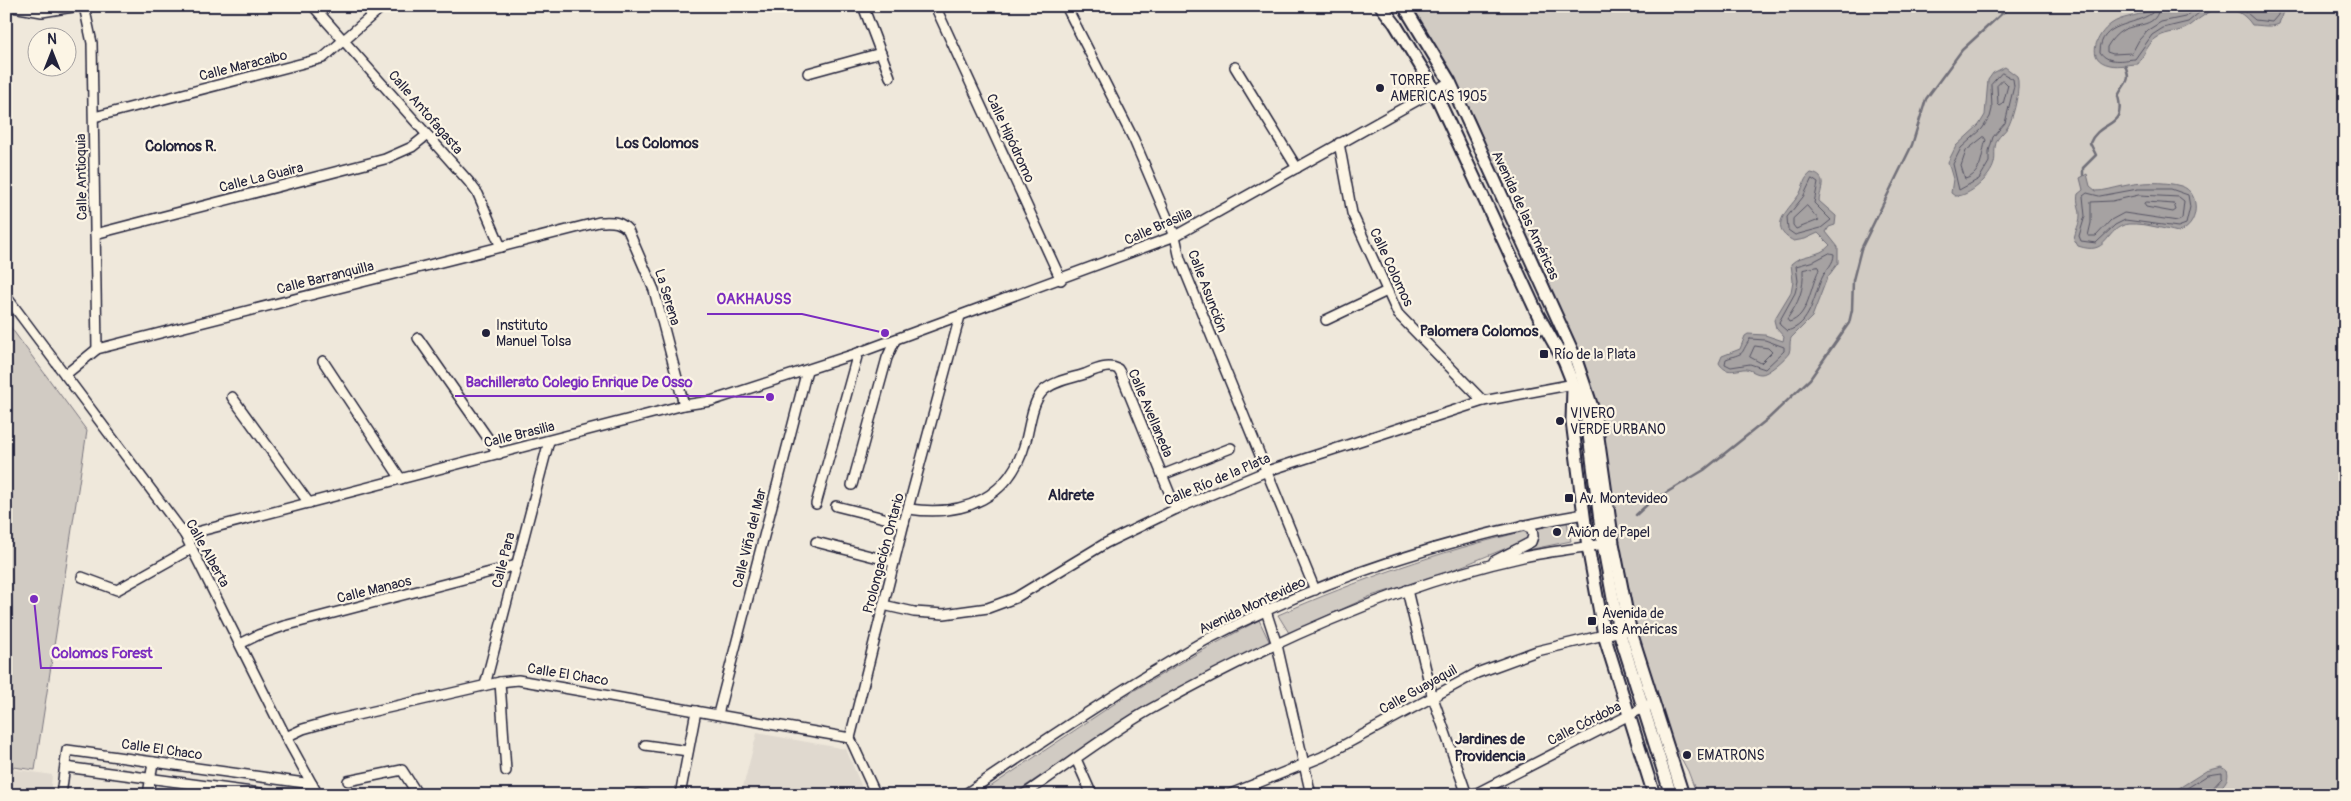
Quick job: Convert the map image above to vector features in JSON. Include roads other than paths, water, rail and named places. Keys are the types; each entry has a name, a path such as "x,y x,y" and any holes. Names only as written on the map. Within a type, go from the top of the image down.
{"main road":[{"name":"Avenida de las Américas","path":"1381,6 1395,24 1434,90 1538,315 1564,361 1587,418 1624,630 1643,709 1672,795"},
{"name":"Avenida de las Américas","path":"1404,6 1450,82 1575,357 1595,416 1608,544"},
{"path":"1414,58 1427,66 1443,69"},
{"name":"Avenida de las Américas","path":"1574,384 1572,420 1588,547 1604,635 1654,795"},
{"name":"Avenida de las Américas","path":"1624,630 1654,703 1683,795"}],"street":[{"path":"7,6 42,12 79,6"},
{"name":"Calle Antioquia","path":"84,6 92,43 96,349"},
{"name":"Calle Antofagasta","path":"313,6 474,188 501,247"},
{"name":"Calle Maracaibo","path":"94,117 313,62 330,53 383,6"},
{"path":"863,6 890,77"},
{"path":"920,6 936,8 948,6"},
{"name":"Calle Asunción","path":"1066,6 1134,140 1175,236 1180,259 1316,590"},
{"name":"Calle Hipódromo","path":"936,8 1060,280"},
{"path":"808,73 880,53"},
{"path":"1235,67 1297,168"},
{"name":"Calle Brasilia","path":"184,535 684,405 711,401 895,340 1175,236 1450,82"},
{"name":"Calle La Guaira","path":"95,234 385,159 412,147 427,134"},
{"name":"Calle Colomos","path":"1339,143 1352,213 1398,314 1483,401"},
{"name":"Calle Barranquilla","path":"65,375 96,349 599,222"},
{"name":"La Serena","path":"599,222 622,223 628,230 640,255 654,290 684,405"},
{"path":"1326,320 1387,291"},
{"name":"Calle Alberta","path":"6,296 184,535 286,737 318,795"},
{"name":"Prolongación Ontario","path":"850,738 904,523 960,316"},
{"path":"418,338 499,454"},
{"path":"852,485 887,358 895,340"},
{"path":"816,504 858,353"},
{"path":"323,361 401,479"},
{"name":"Calle Avellaneda","path":"909,509 938,512 951,511 977,502 996,490 1010,476 1021,457 1034,408 1043,391 1053,385 1108,367 1118,369 1121,374 1176,509"},
{"name":"Calle Viña del Mar","path":"718,714 807,370"},
{"name":"Calle Río de la Plata","path":"883,605 914,612 944,614 988,608 1015,598 1090,551 1176,509 1267,471 1483,401 1574,384"},
{"path":"232,396 310,503"},
{"name":"Calle Para","path":"485,685 549,441"},
{"path":"1162,475 1231,448"},
{"path":"836,506 904,523"},
{"name":"Avenida Montevideo","path":"964,795 1091,709 1205,641 1266,611 1397,559 1446,544 1519,526 1584,514"},
{"path":"1478,568 1531,542 1533,536 1532,529 1526,526 1519,526"},
{"path":"816,542 894,562"},
{"path":"1023,795 1148,711 1277,645 1358,608 1406,590 1478,568 1525,557 1608,544"},
{"path":"82,577 118,590 192,548"},
{"name":"Calle Manaos","path":"240,644 258,635 284,626 517,565"},
{"path":"1406,590 1432,696 1466,795"},
{"path":"1266,611 1277,645 1311,795"},
{"name":"Calle Guayaquil","path":"1228,795 1304,764 1355,739 1432,696 1505,661 1536,651 1624,630"},
{"name":"Calle El Chaco","path":"286,737 303,728 330,720 485,685 528,680 850,738"},
{"path":"500,682 506,771"},
{"name":"Calle Córdoba","path":"1473,795 1654,703"},
{"path":"680,795 696,710"},
{"path":"850,738 876,795"},
{"path":"645,745 688,751"},
{"name":"Calle El Chaco","path":"65,767 67,750 312,784"},
{"path":"1076,760 1092,795"},
{"path":"148,795 153,762"},
{"path":"61,795 65,767 275,795"},
{"path":"348,781 402,770 418,795"}],"water":[{"path":"2148,6 2283,6 2284,8 2279,24 2269,26 2252,25 2242,15 2230,9 2210,12 2187,28 2162,35 2155,39 2138,64 2113,66 2102,62 2095,53 2101,34 2115,21 2147,11"},
{"path":"2005,67 2017,76 2018,81 2011,120 2008,127 1997,140 1994,163 1989,174 1973,190 1955,196 1951,193 1953,179 1948,162 1956,146 1979,125 1985,115 1988,80 1993,73"},
{"path":"1811,173 1817,175 1822,180 1819,201 1836,216 1835,225 1829,227 1826,232 1838,247 1838,263 1827,278 1812,317 1791,338 1789,353 1784,359 1764,374 1745,369 1726,370 1719,363 1722,356 1740,349 1745,336 1748,334 1765,335 1783,341 1784,337 1776,328 1774,320 1791,292 1793,281 1791,264 1800,258 1821,252 1830,245 1818,233 1805,239 1794,241 1781,230 1783,217"},
{"path":"2087,174 2090,186 2096,191 2144,183 2167,183 2181,186 2188,190 2195,202 2194,217 2185,229 2178,232 2151,226 2129,224 2118,228 2100,246 2088,248 2078,246 2074,239 2080,218 2078,194 2083,190 2080,178"},
{"path":"2222,767 2227,770 2228,774 2224,784 2214,795 2168,795 2206,771"}],"waterway":[{"path":"1636,515 1649,503 1704,470 1769,418 1810,379 1849,323 1852,310 1853,280 1861,249 1912,145 1926,99 1962,50 2010,6"},
{"path":"2083,175 2083,168 2096,155 2090,143 2094,136 2119,114 2118,96 2128,79 2125,65"},
{"path":"1587,483 1593,534"}],"place":[{"name":"TORRE AMERICAS 1905","path":"1380,88"},
{"name":"Instituto Manuel Tolsa","path":"486,333"},
{"name":"OAKHAUSS","path":"885,333"},
{"name":"Río de la Plata","path":"1544,354"},
{"name":"Bachillerato Colegio Enrique De Osso","path":"770,397"},
{"name":"VIVERO VERDE URBANO","path":"1560,421"},
{"name":"Av. Montevideo","path":"1569,498"},
{"name":"Avión de Papel","path":"1557,532"},
{"name":"Colomos Forest","path":"34,599"},
{"name":"Avenida de las Américas","path":"1592,621"},
{"name":"EMATRONS","path":"1687,755"}],"district":[{"name":"Los Colomos","path":"657,143"},
{"name":"Colomos R.","path":"181,146"},
{"name":"Palomera Colomos","path":"1479,331"},
{"name":"Aldrete","path":"1071,495"},
{"name":"Jardines de Providencia","path":"1490,748"}]}
